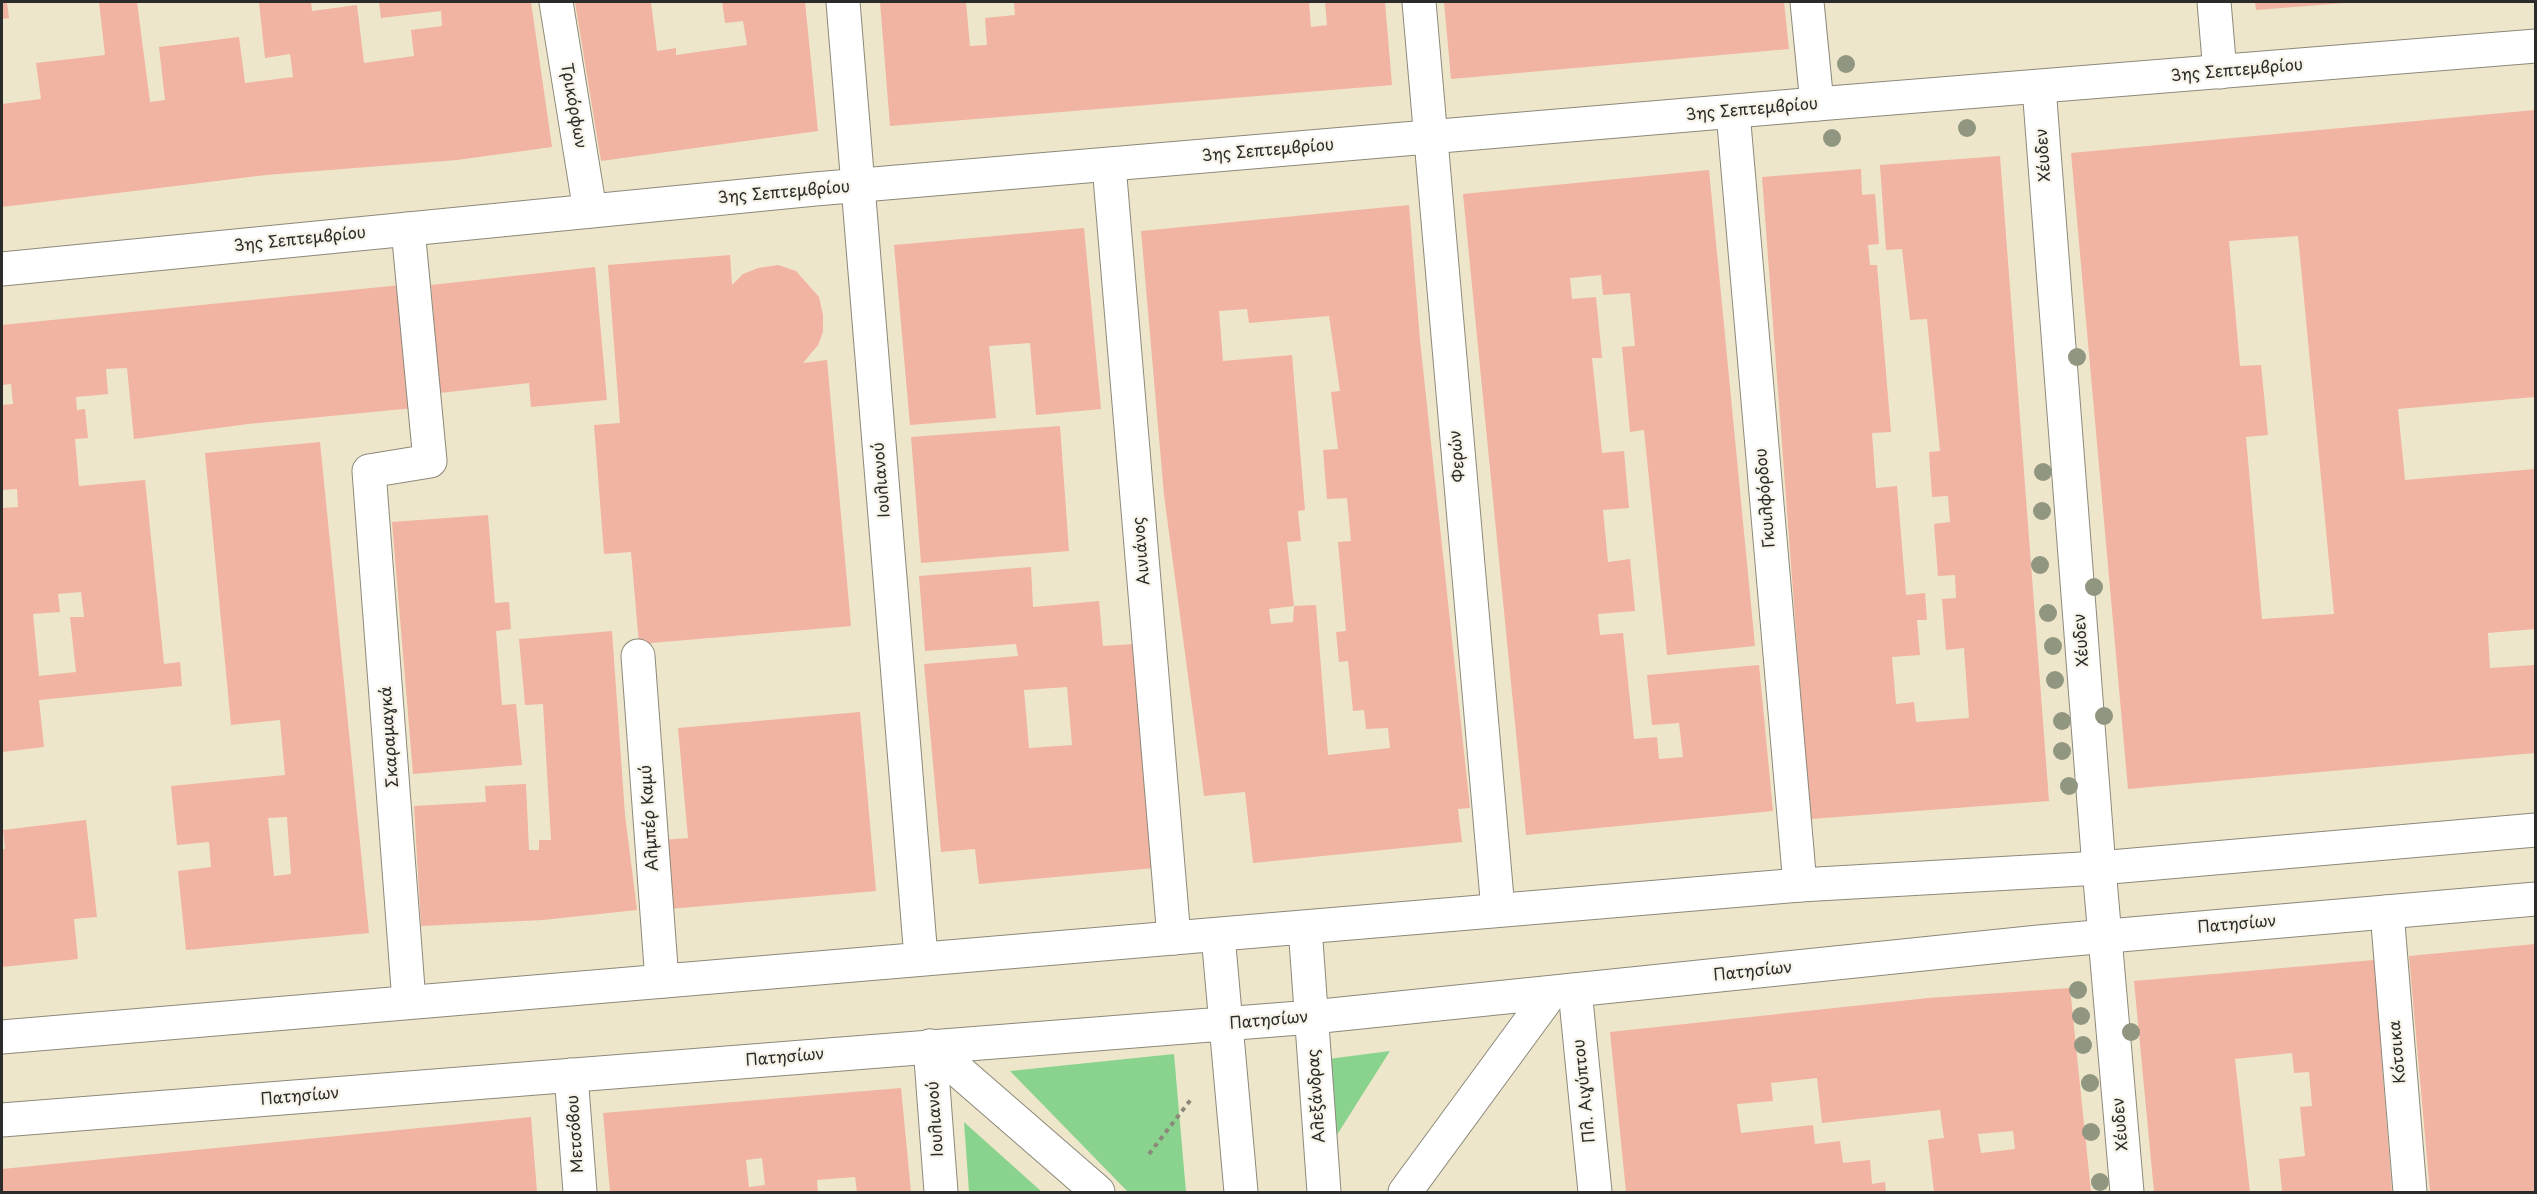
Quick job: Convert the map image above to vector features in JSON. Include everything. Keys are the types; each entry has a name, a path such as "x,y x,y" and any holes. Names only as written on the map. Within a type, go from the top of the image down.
{"main road":[{"name":"Τρικόρφων","path":"556,2 591,212"},
{"name":"Ιουλιανού","path":"843,2 921,958"},
{"name":"Φερών","path":"1419,2 1498,910"},
{"path":"1807,2 1817,104"},
{"path":"2214,2 2220,72"},
{"name":"3ης Σεπτεμβρίου","path":"2,269 858,186 1817,104 2535,46"},
{"name":"Χέυδεν","path":"2039,87 2098,868 2127,1192"},
{"name":"Γκυιλφόρδου","path":"1733,112 1800,885"},
{"name":"Αινιάνος","path":"1109,165 1174,938"},
{"name":"Σκαραμαγκά","path":"408,229 430,461 369,471 409,1002"},
{"name":"Αλμπέρ Καμύ","path":"638,656 662,981"},
{"path":"2,1038 1800,885 2098,868 2535,830"},
{"name":"Πατησίων","path":"2,1120 930,1046 1226,1025 2105,937 2535,899"},
{"name":"Κότσικα","path":"2387,912 2410,1192"},
{"name":"Αλεξάνδρας","path":"1305,927 1324,1192"},
{"path":"1218,935 1241,1192"},
{"path":"1405,1192 1563,991"},
{"name":"Πλ. Αιγύπτου","path":"1563,991 1595,1192"},
{"name":"Ιουλιανού","path":"930,1046 941,1192"},
{"path":"930,1046 1098,1192"},
{"name":"Μετσόβου","path":"571,1075 580,1192"}],"path":[{"path":"1149,1154 1198,1090"}],"green space":[{"path":"1390,1051 1335,1138 1328,1059"},
{"path":"1174,1054 1186,1192 1128,1192 1010,1071"},
{"path":"964,1122 1042,1192 969,1192"}],"building":[{"path":"2,2 7,2 9,18 2,19"},
{"path":"99,2 137,2 150,102 165,100 159,47 239,37 245,83 293,77 290,54 265,58 259,2 311,2 312,11 357,5 364,63 414,56 411,30 442,26 441,11 381,18 379,2 531,2 552,147 457,160 266,175 2,207 2,104 41,99 36,63 105,55"},
{"path":"575,2 651,2 657,51 676,48 676,55 747,45 743,21 725,23 722,2 805,2 818,131 601,161"},
{"path":"880,2 966,2 970,46 987,45 985,18 1015,15 1014,2 1309,2 1311,27 1327,25 1325,2 1385,2 1392,85 890,126"},
{"path":"1444,2 1784,2 1789,49 1451,79"},
{"path":"2255,2 2345,2 2345,3 2256,10"},
{"path":"2535,110 2535,397 2398,409 2405,480 2535,469 2535,629 2488,633 2490,668 2535,665 2535,753 2128,789 2071,153","holes":["2298,236 2334,614 2262,619 2246,437 2268,435 2261,365 2240,366 2229,241"]},
{"path":"2000,156 2049,801 1810,819 1762,177 1861,169 1862,195 1875,194 1879,244 1868,245 1870,265 1877,265 1891,432 1872,433 1876,488 1897,486 1906,595 1925,593 1927,620 1917,620 1920,655 1892,657 1896,704 1914,702 1916,722 1969,718 1964,648 1946,650 1942,599 1956,598 1955,575 1938,576 1934,524 1950,522 1948,496 1932,497 1929,452 1940,451 1927,319 1910,320 1902,249 1886,250 1880,165"},
{"path":"1709,170 1755,646 1667,655 1644,430 1630,432 1622,347 1635,346 1630,293 1603,295 1601,275 1570,278 1572,299 1596,297 1602,358 1592,358 1602,453 1624,451 1629,508 1603,510 1608,562 1630,559 1635,611 1598,614 1600,635 1623,633 1634,739 1657,737 1659,759 1683,757 1679,723 1652,725 1647,675 1759,665 1773,811 1526,835 1463,194"},
{"path":"1409,205 1420,340 1470,808 1458,809 1462,842 1253,863 1245,792 1204,796 1164,495 1141,231","holes":["1247,309 1249,323 1329,316 1340,391 1331,392 1338,449 1323,450 1327,499 1347,498 1351,541 1338,542 1346,631 1336,632 1339,662 1348,661 1353,711 1364,710 1366,729 1388,728 1390,748 1328,755 1316,605 1294,606 1287,542 1301,541 1298,511 1305,510 1292,355 1223,361 1219,311","1294,606 1293,622 1271,624 1269,609"]},
{"path":"1084,228 1101,409 1036,415 1030,343 989,346 996,418 910,425 894,245"},
{"path":"730,255 732,285 743,274 758,268 778,265 796,271 819,297 823,315 823,332 818,345 803,363 827,360 851,626 639,644 631,552 604,554 594,425 620,423 608,265"},
{"path":"595,267 607,400 531,407 529,383 440,393 431,285"},
{"path":"401,285 414,408 248,424 134,439 127,368 106,369 108,394 76,397 77,410 85,409 88,438 75,439 79,486 145,480 164,664 180,662 182,686 39,700 44,747 2,752 2,508 18,507 17,489 2,490 2,405 13,404 11,384 2,385 2,325","holes":["81,592 84,617 70,617 76,672 39,676 33,614 60,612 58,594"]},
{"path":"1060,426 1069,551 921,563 911,437"},
{"path":"320,442 369,933 186,950 178,871 211,867 209,842 177,845 171,786 285,775 280,720 231,725 205,453","holes":["287,817 291,874 274,876 268,818"]},
{"path":"488,515 495,603 509,602 511,629 496,631 502,705 516,704 522,765 413,774 392,522"},
{"path":"1031,567 1033,607 1099,601 1103,646 1134,644 1154,868 979,884 975,849 941,852 924,664 1018,656 1016,644 925,651 919,576","holes":["1067,687 1072,745 1029,748 1024,690"]},
{"path":"612,631 625,815 637,910 543,920 421,926 414,806 486,802 485,786 526,784 529,850 539,850 539,840 551,840 543,704 525,705 519,639"},
{"path":"860,712 876,891 669,909 662,840 688,838 678,728"},
{"path":"86,820 97,917 74,919 78,959 2,967 2,849 5,849 3,830"},
{"path":"2535,944 2535,1192 2430,1192 2409,956"},
{"path":"2374,960 2392,1192 2282,1192 2279,1159 2305,1156 2300,1107 2312,1106 2309,1072 2294,1073 2292,1053 2235,1059 2250,1192 2154,1192 2134,981"},
{"path":"2070,988 2091,1192 1934,1192 1928,1140 1944,1138 1940,1110 1822,1123 1817,1078 1771,1083 1773,1101 1737,1104 1741,1133 1813,1125 1815,1144 1840,1141 1843,1163 1870,1160 1872,1184 1885,1182 1886,1192 1626,1192 1610,1032 1928,998","holes":["2013,1131 2015,1149 1981,1153 1978,1134"]},
{"path":"901,1088 911,1192 857,1192 855,1177 817,1180 818,1192 610,1192 603,1113","holes":["762,1158 765,1185 749,1187 746,1160"]},
{"path":"531,1117 537,1192 2,1192 2,1169"}]}
